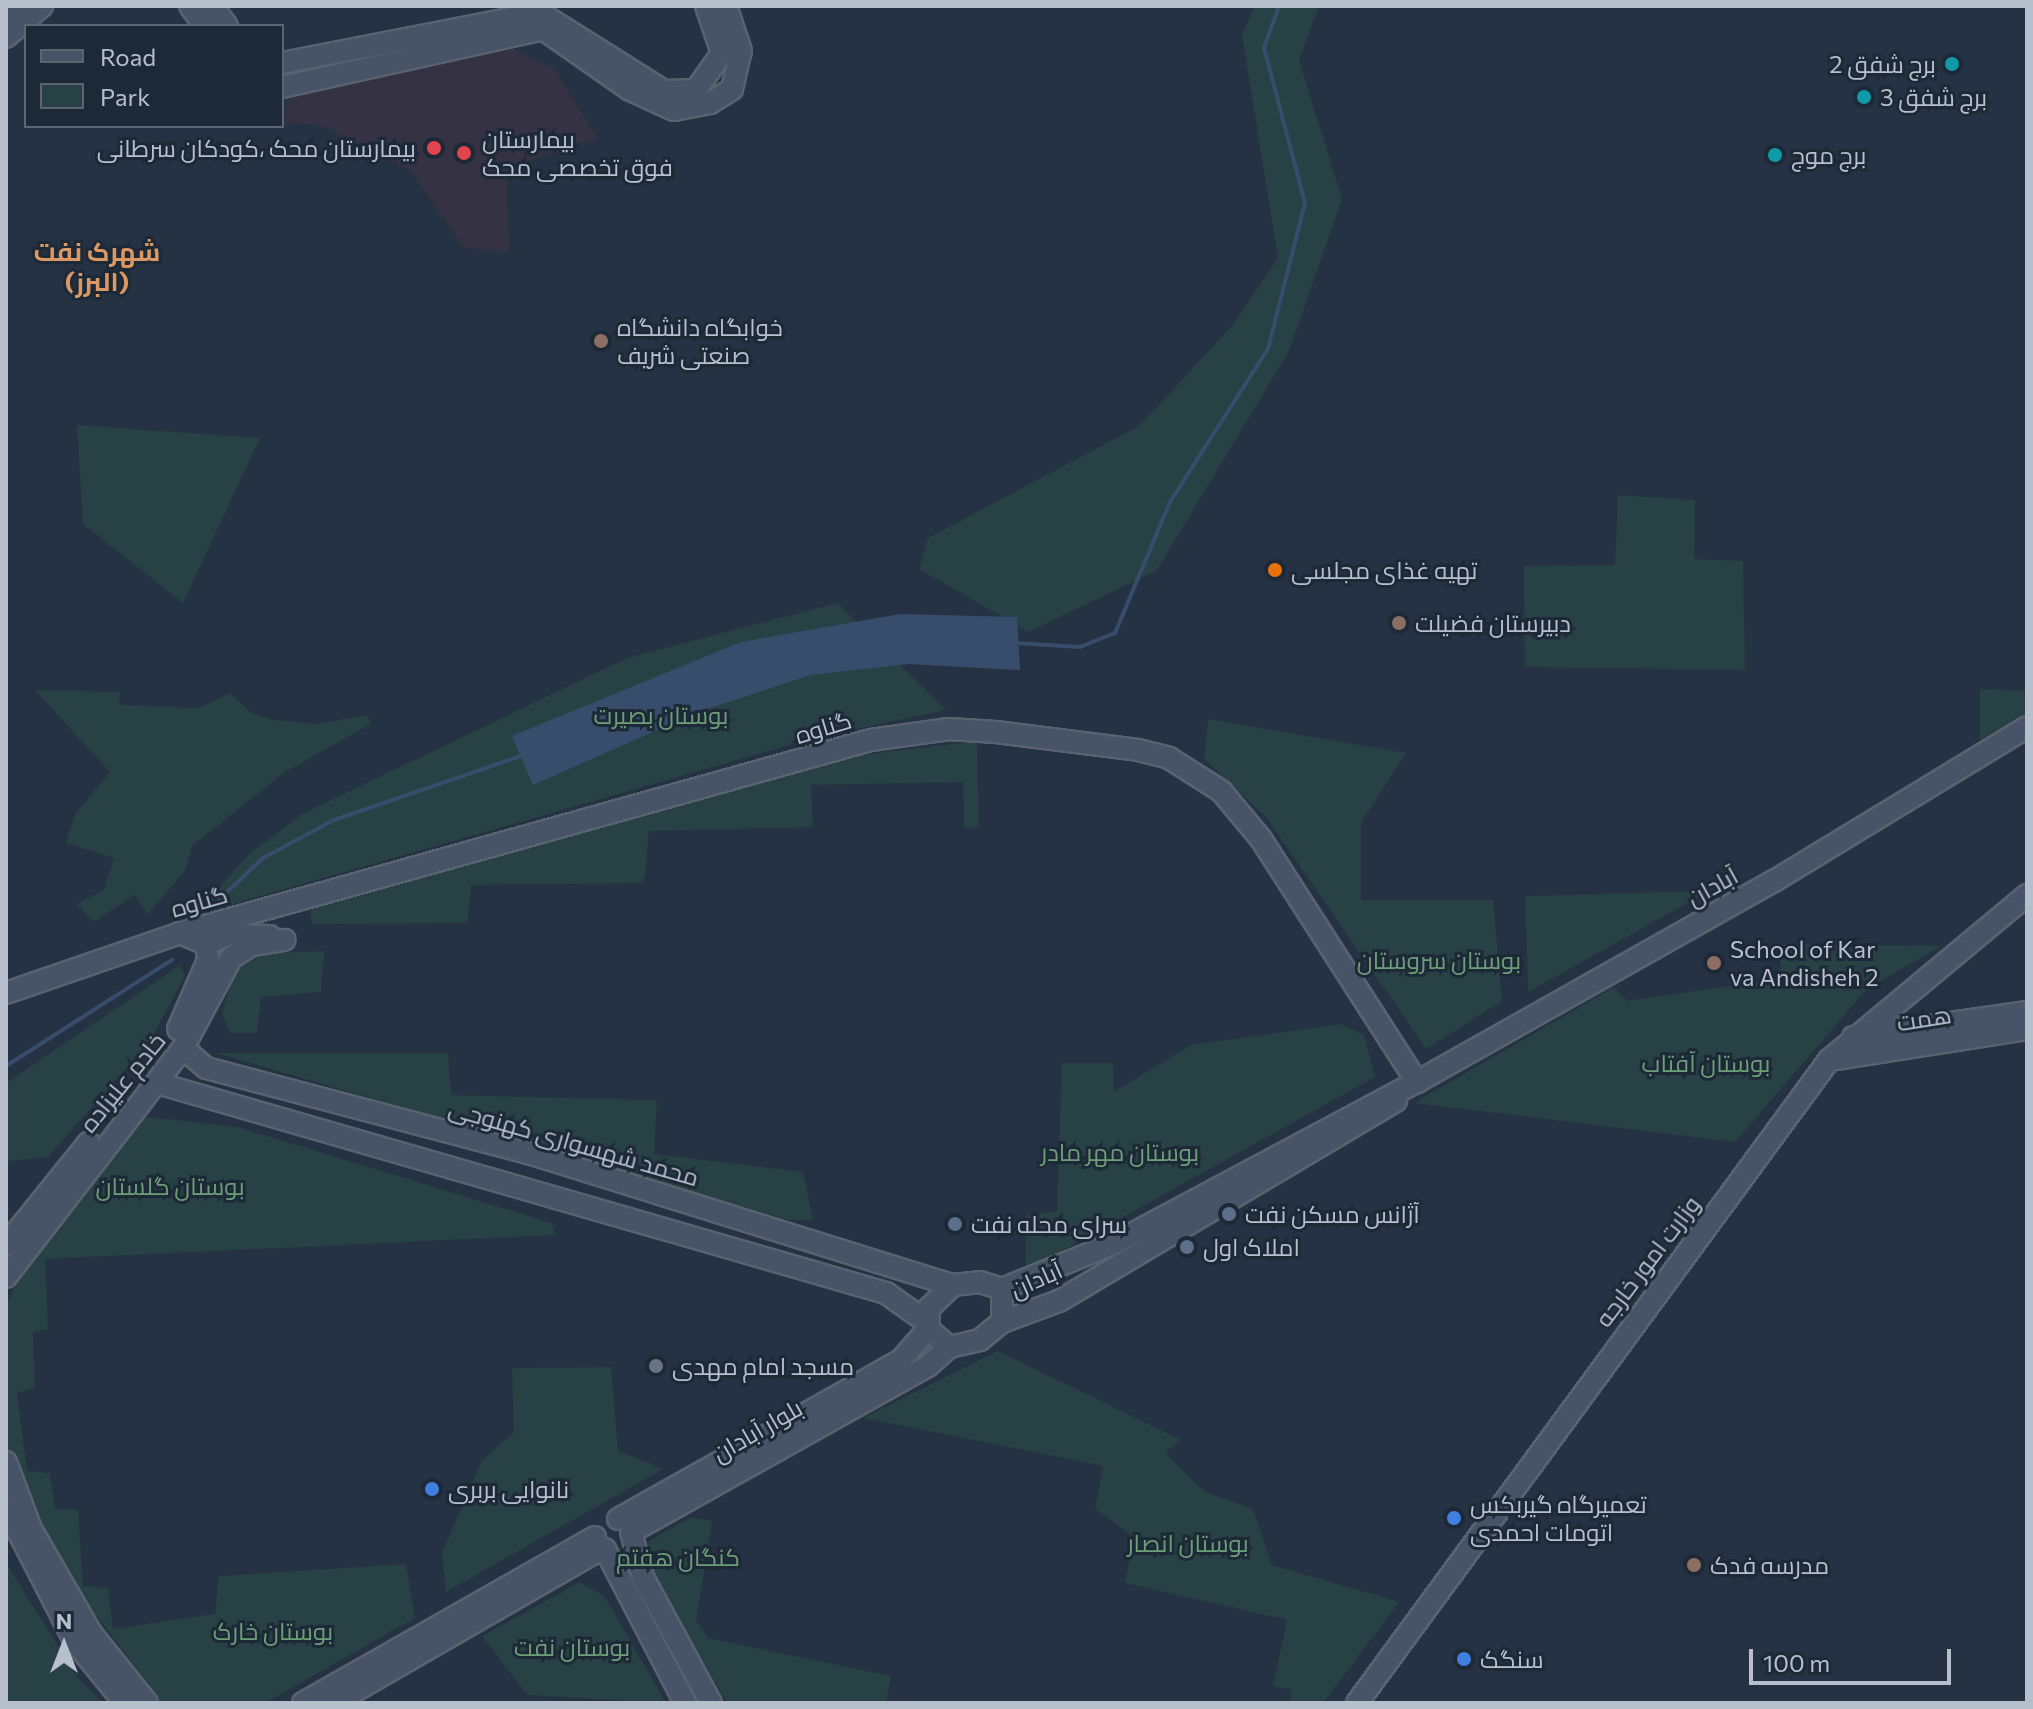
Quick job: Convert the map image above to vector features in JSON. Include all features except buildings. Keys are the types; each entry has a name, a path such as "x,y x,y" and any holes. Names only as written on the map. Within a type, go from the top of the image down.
{"main road":[{"path":"6,18 20,6"},
{"path":"6,37 42,6"},
{"path":"190,6 204,24"},
{"path":"212,6 226,24"},
{"path":"284,63 541,21 664,91 696,90 722,53 706,6"},
{"path":"541,21 630,90 674,110 710,103 736,81 741,51 726,6"},
{"path":"284,86 541,21"},
{"name":"آبادان","path":"1002,1289 1113,1244 1417,1082 1774,881 2027,727"},
{"name":"گناوه","path":"6,993 180,933 209,934 282,905 871,740 949,729 1094,743 1169,758 1221,791 1261,839 1417,1082"},
{"name":"وزارت امور خارجه","path":"1357,1703 1829,1060 2027,895"},
{"path":"209,934 250,933 285,940 282,905"},
{"name":"خادم علیزاده","path":"6,1245 172,1041 206,971 209,934"},
{"name":"خادم علیزاده","path":"6,1277 183,1048 231,958 252,945 285,940"},
{"path":"1906,993 1918,1014 1942,1024"},
{"name":"همت","path":"1853,1037 2027,1012"},
{"name":"همت","path":"1829,1060 2027,1029"},
{"name":"محمد شهسواری کهنوجی","path":"183,1048 206,1068 528,1153 953,1285"},
{"name":"آبادان","path":"1002,1322 1059,1301 1283,1172 1417,1082"},
{"path":"157,1083 886,1293 949,1347 980,1340 1002,1322 1002,1289 953,1285 937,1295 926,1325"},
{"name":"بلوار آبادان","path":"625,1526 901,1360 926,1325"},
{"name":"بلوار آبادان","path":"625,1526 949,1347"},
{"path":"6,1462 31,1529 91,1633 147,1703"},
{"path":"6,1508 75,1642 125,1703"},
{"path":"303,1703 600,1545 625,1526 643,1577 711,1703"},
{"path":"600,1545 685,1703"},
{"path":"334,1703 444,1629"}],"shaded area":[{"name":"بیمارستان فوق تخصصی محک","path":"507,46 554,68 597,138 507,168 509,252 464,248 411,171 321,125 284,123 290,90"}],"green space":[{"path":"1255,6 1319,6 1299,60 1342,199 1289,351 1157,570 1029,632 919,569 928,538 1139,426 1231,327 1278,258 1242,35"},
{"path":"77,425 260,438 183,603 83,524"},
{"path":"1618,495 1695,500 1694,559 1743,561 1745,670 1525,667 1524,566 1615,565"},
{"name":"بوستان بصیرت","path":"837,603 946,710 818,737 194,915 250,853 304,813 627,658"},
{"path":"1980,689 2027,691 2027,713 1980,740"},
{"path":"35,690 120,692 119,705 199,708 230,693 251,713 273,720 318,724 367,715 371,724 285,772 192,846 185,871 148,914 135,895 93,922 77,904 104,890 114,858 66,843 75,814 110,772"},
{"name":"بوستان سروستان","path":"1208,719 1406,753 1361,823 1361,900 1493,900 1502,1001 1426,1049 1266,817 1204,759"},
{"path":"977,741 979,827 964,828 963,782 811,785 813,827 649,831 644,883 471,885 467,923 312,924 310,910 853,756"},
{"path":"1709,891 1528,992 1525,896"},
{"name":"بوستان آفتاب","path":"1781,944 1941,946 1867,989 1735,1142 1414,1103 1614,987 1627,1001 1780,979"},
{"path":"324,951 321,992 261,997 257,1033 231,1033 222,1015 233,972 265,953"},
{"path":"180,965 185,976 150,1041 48,1157 6,1161 6,1083"},
{"name":"بوستان مهر مادر","path":"1342,1024 1364,1035 1375,1077 1026,1271 1026,1215 1057,1211 1062,1063 1113,1063 1114,1092 1191,1045"},
{"path":"216,1053 448,1053 451,1095 657,1100 654,1154 803,1172 813,1220 789,1220"},
{"name":"بوستان گلستان","path":"139,1116 238,1127 552,1223 555,1235 45,1259 48,1329 33,1332 35,1387 17,1393 27,1471 50,1473 55,1509 78,1510 83,1586 108,1588 113,1629 215,1614 219,1576 406,1564 415,1618 265,1703 163,1703 58,1565 6,1448 6,1308 21,1267"},
{"name":"بوستان انصار","path":"998,1351 1181,1440 1165,1453 1205,1492 1253,1509 1272,1565 1399,1602 1323,1703 1289,1703 1292,1690 1273,1686 1287,1620 1125,1583 1134,1537 1095,1509 1103,1466 863,1418"},
{"path":"611,1367 618,1451 663,1469 446,1592 442,1553 482,1460 514,1432 512,1368"},
{"name":"کنگان هفتم","path":"692,1517 712,1521 696,1620 708,1638 891,1676 886,1703 727,1703 646,1561 649,1541"},
{"path":"6,1563 78,1678 103,1703 6,1703"},
{"name":"بوستان نفت","path":"580,1582 605,1597 666,1703 527,1695 482,1636"}],"water":[{"path":"900,614 1017,617 1020,670 908,664 811,675 698,712 533,785 512,736 741,642"}],"waterway":[{"path":"1016,643 1080,647 1115,633 1170,502 1268,349 1305,203 1264,48 1279,6"},
{"path":"210,908 263,858 334,820 524,755"},
{"path":"6,1066 172,960"}],"place":[{"name":"برج شفق 2","path":"1952,64"},
{"name":"برج شفق 3","path":"1864,97"},
{"name":"بیمارستان محک ،کودکان سرطانی","path":"434,148"},
{"name":"بیمارستان فوق تخصصی محک","path":"464,153"},
{"name":"برج موج","path":"1775,155"},
{"name":"خوابگاه دانشگاه صنعتی شریف","path":"601,341"},
{"name":"تهیه غذای مجلسی","path":"1275,570"},
{"name":"دبیرستان فضیلت","path":"1399,623"},
{"name":"School of Kar va Andisheh 2","path":"1714,963"},
{"name":"آژانس مسکن نفت","path":"1229,1214"},
{"name":"سرای محله نفت","path":"955,1224"},
{"name":"املاک اول","path":"1187,1247"},
{"name":"مسجد امام مهدی","path":"656,1366"},
{"name":"نانوایی بربری","path":"432,1489"},
{"name":"تعمیرگاه گیربکس اتومات احمدی","path":"1454,1518"},
{"name":"مدرسه فدک","path":"1694,1565"},
{"name":"سنگک","path":"1464,1659"}],"district":[{"name":"شهرک نفت (البرز)","path":"97,266"}],"park label":[{"name":"بوستان خارک","path":"273,1631"}]}
